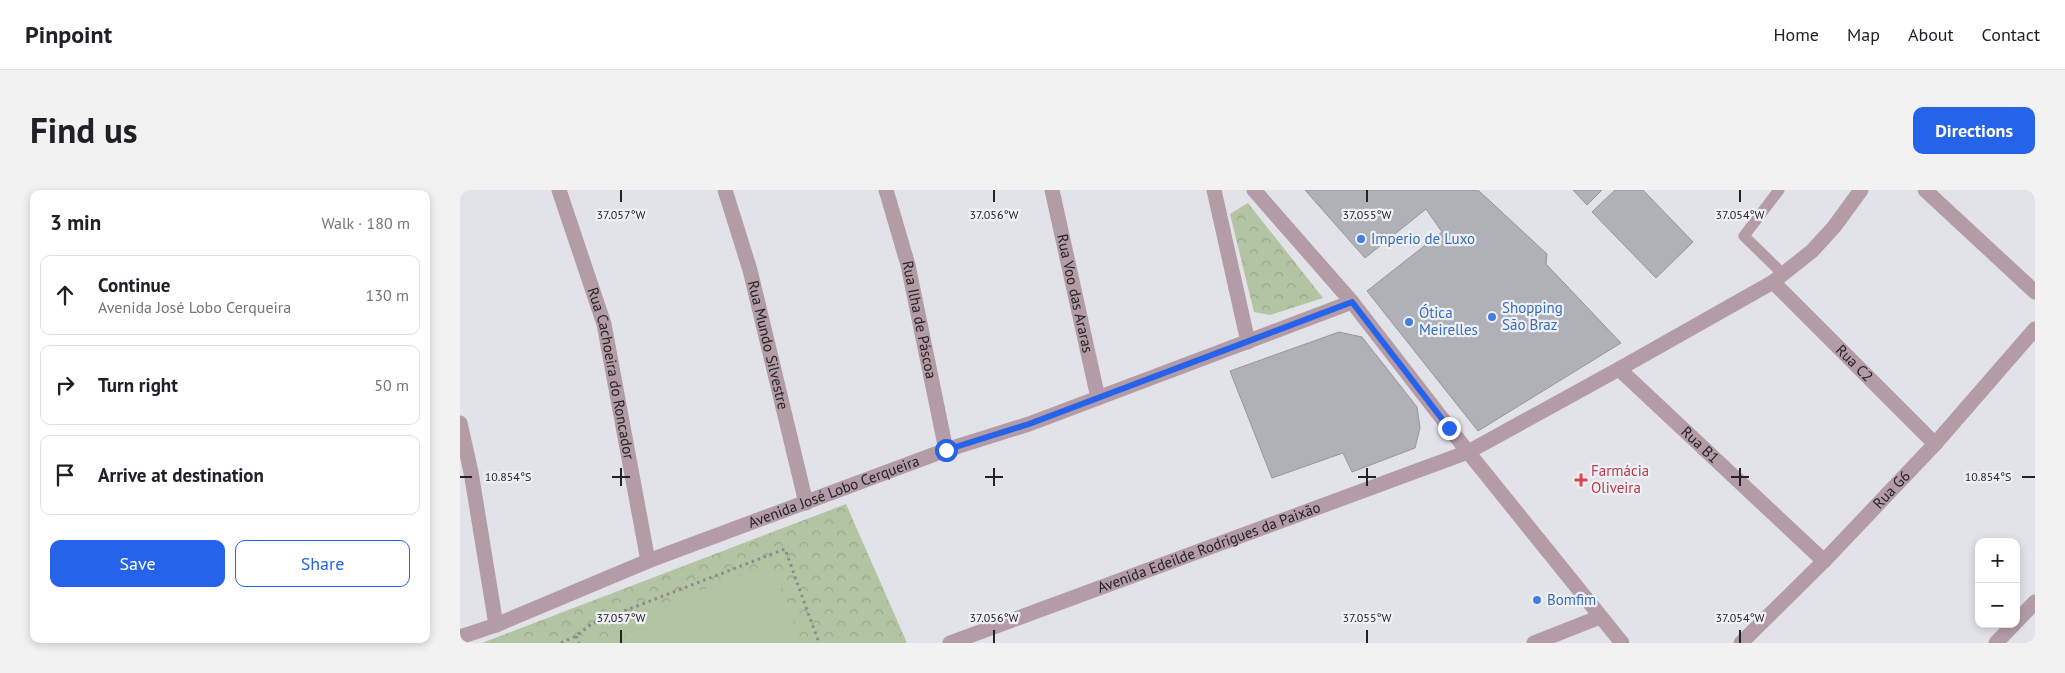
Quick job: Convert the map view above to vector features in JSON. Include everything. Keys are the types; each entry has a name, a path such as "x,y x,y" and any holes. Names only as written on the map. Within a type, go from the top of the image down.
{"street":[{"name":"Rua Cachoeira do Roncador","path":"559,190 604,324 648,561"},
{"name":"Rua Mundo Silvestre","path":"725,190 750,270 806,503"},
{"name":"Rua Ilha de Páscoa","path":"886,190 908,264 946,450"},
{"name":"Rua Voo das Araras","path":"1052,190 1098,398"},
{"path":"1214,190 1248,342"},
{"path":"1254,190 1352,302 1468,452 1622,643"},
{"name":"Avenida Edeilde Rodrigues da Paixão","path":"950,643 1468,452 1620,370 1778,278 1812,251 1840,219 1861,190"},
{"path":"1925,190 2035,292"},
{"name":"Rua C2","path":"1778,278 1935,444"},
{"name":"Avenida José Lobo Cerqueira","path":"460,638 496,625 648,561 946,450 1029,424 1352,302"},
{"name":"Rua G6","path":"1741,643 1824,561 1935,444 2035,328"},
{"name":"Rua B1","path":"1620,370 1824,561"},
{"path":"460,423 471,472 496,625"},
{"path":"2020,618 2035,602"},
{"path":"1534,643 1600,617"},
{"path":"1996,643 2010,628"}],"lane":[{"path":"1778,278 1744,236 1780,190"}],"path":[{"path":"561,643 576,636 593,623 785,549 819,643"},
{"path":"576,636 579,643"}],"green space":[{"path":"1248,203 1323,298 1270,315 1254,312 1230,214"},
{"path":"846,504 907,643 482,643"},
{"path":"772,565 802,643 628,643 619,619"}],"building":[{"name":"Shopping São Braz","path":"1305,190 1478,190 1547,254 1546,264 1621,343 1478,431 1367,291 1442,232 1426,209 1365,258"},
{"path":"1573,190 1602,190 1587,205"},
{"path":"1615,190 1643,190 1693,242 1656,278 1592,212"},
{"path":"1339,332 1362,337 1417,407 1420,428 1415,448 1352,472 1343,453 1272,478 1230,371"}],"place":[{"name":"Imperio de Luxo","path":"1361,239"},
{"name":"Shopping São Braz","path":"1492,317"},
{"name":"Ótica Meirelles","path":"1409,322"},
{"name":"Farmácia Oliveira","path":"1581,480"},
{"name":"Bomfim","path":"1537,600"}],"route":[{"path":"946,450 1029,424 1352,302 1449,428"}]}
